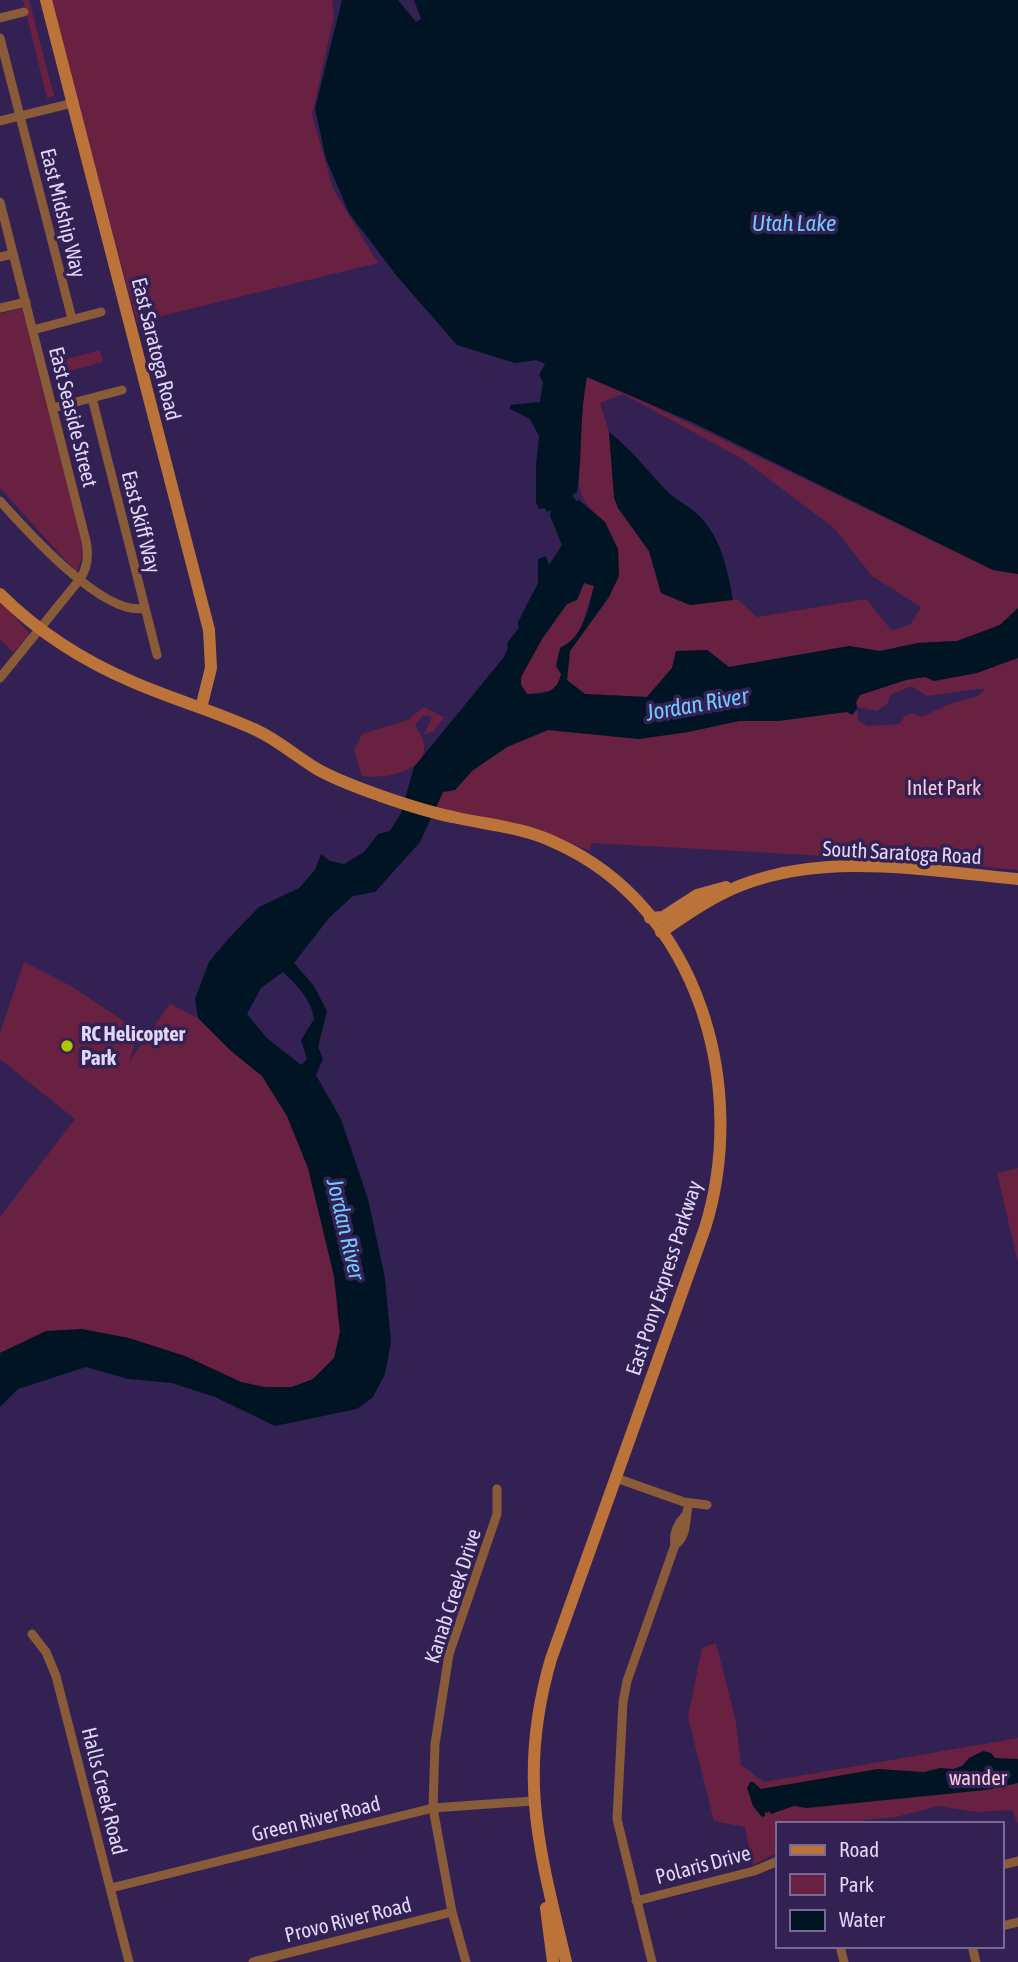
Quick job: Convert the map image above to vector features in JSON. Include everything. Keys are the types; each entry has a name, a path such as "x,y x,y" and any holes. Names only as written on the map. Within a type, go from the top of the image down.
{"main road":[{"name":"East Saratoga Road","path":"46,0 209,630 211,668 201,708"},
{"name":"East Pony Express Parkway","path":"0,594 39,628 83,658 172,704 283,747"},
{"name":"East Pony Express Parkway","path":"133,682 260,732 331,776 398,802 437,813 518,829 558,843 589,861 617,881 661,932 692,986 710,1035 720,1084 721,1146 717,1181 705,1228 545,1677 534,1740 534,1801 553,1962"},
{"name":"South Saratoga Road","path":"741,886 796,870 841,866 1018,879"},
{"path":"650,918 665,916 702,892 741,886"},
{"path":"661,932 698,907 741,886"},
{"name":"East Pony Express Parkway","path":"540,1852 566,1962"}],"street":[{"path":"0,18 24,12"},
{"name":"East Midship Way","path":"0,38 72,319"},
{"path":"0,121 73,103"},
{"name":"East Seaside Street","path":"0,201 88,548 87,563 80,579 0,678"},
{"path":"0,257 13,254"},
{"path":"0,309 26,302"},
{"path":"33,330 101,312"},
{"path":"52,408 122,390"},
{"name":"East Skiff Way","path":"92,398 157,655"},
{"path":"0,501 60,564 80,579 128,608 145,608"},
{"path":"616,1478 689,1503 707,1505"},
{"name":"Kanab Creek Drive","path":"466,1962 452,1912 433,1808 436,1731 449,1654 497,1514 497,1489"},
{"path":"652,1962 617,1819 623,1702 627,1681 675,1545 677,1527 685,1516 689,1503"},
{"name":"Halls Creek Road","path":"32,1634 46,1652 56,1676 129,1962"},
{"name":"Green River Road","path":"111,1888 433,1808 534,1801"},
{"name":"Polaris Drive","path":"636,1901 748,1873 776,1861"},
{"name":"Provo River Road","path":"253,1962 452,1912"}],"green space":[{"path":"23,0 29,0 54,96 47,98"},
{"path":"49,0 332,0 334,16 312,115 333,189 378,263 137,322"},
{"path":"22,308 84,550 77,573 0,488 0,314"},
{"path":"100,350 103,362 59,374 56,362"},
{"path":"587,377 614,387 993,570 1018,574 1018,608 1000,625 957,641 918,643 880,651 849,646 728,667 707,650 672,668 647,697 585,694 567,681 570,651 609,597 605,522 585,502 579,483 580,436","holes":["623,394 741,458 834,528 872,576 921,607 911,624 892,631 866,599 757,617 737,599 690,605 661,593 649,551 618,508 609,432 600,403"]},
{"path":"584,583 594,586 580,631 571,643 559,684 553,690 527,694 521,685 521,677 542,639 567,604 577,600"},
{"path":"0,601 30,634 13,653 0,639"},
{"name":"Inlet Park","path":"1018,658 1018,870 936,862 591,843 590,851 527,826 458,813 436,806 443,792 455,790 472,771 507,747 548,730 639,739 739,721 778,721 847,711 852,715 857,709 858,720 867,726 899,724 905,716 913,713 921,717 952,703 978,696 985,689 927,696 911,686 890,695 888,703 877,711 858,707 856,702 860,695 906,680"},
{"path":"423,707 444,717 433,732 424,734 432,717 423,715 415,725 424,745 418,762 411,768 391,775 362,776 354,750 362,734 408,720"},
{"path":"24,962 71,986 139,1031 129,1062 170,1004 198,1018 230,1050 262,1076 287,1116 308,1168 334,1276 340,1332 334,1358 313,1379 292,1387 265,1387 241,1382 185,1356 46,1331 0,1353 0,1217 75,1119 0,1059 0,1033"},
{"path":"1018,1168 1018,1263 997,1173"},
{"name":"wander","path":"716,1643 736,1722 741,1765 764,1782 1018,1738 1018,1824 1012,1810 977,1812 938,1806 896,1817 858,1822 776,1822 776,1853 753,1865 745,1827 714,1821 688,1717 702,1648"}],"water":[{"name":"Utah Lake","path":"342,0 398,0 416,22 421,19 414,0 1018,0 1018,574 993,570 694,423 587,377 579,478 577,492 572,495 576,501 579,500 605,522 618,549 619,576 609,597 570,651 567,680 585,694 647,697 672,668 676,651 707,650 729,667 849,646 880,651 918,643 957,641 1000,625 1018,608 1018,658 977,673 934,681 925,677 906,680 860,695 856,702 857,709 852,715 847,712 778,721 739,721 639,739 548,730 507,747 472,771 455,790 443,792 420,842 375,892 353,896 329,918 294,963 314,986 327,1011 318,1047 323,1059 316,1075 341,1119 368,1199 385,1278 391,1342 385,1374 373,1397 357,1409 275,1426 215,1397 172,1383 128,1379 86,1367 18,1389 0,1407 0,1353 46,1331 82,1329 129,1338 185,1356 241,1382 265,1387 292,1387 313,1379 334,1358 340,1332 334,1276 308,1168 287,1116 262,1076 230,1050 198,1018 195,999 209,962 259,907 299,888 315,870 321,854 330,861 344,864 364,852 378,834 390,831 401,813 414,767 504,657 507,643 519,628 518,622 538,583 538,559 546,556 549,565 562,545 550,516 551,510 547,512 545,508 539,509 536,502 539,436 530,419 510,409 510,405 540,402 543,382 539,375 545,364 536,360 515,363 457,345 396,275 349,213 326,159 315,109","holes":["584,583 594,586 590,604 575,637 560,648 556,666 561,674 559,680 549,691 527,694 521,685 521,677 542,639 567,604 577,600","283,972 307,999 314,1019 301,1040 307,1059 301,1065 266,1037 247,1014 261,988"]},
{"path":"609,432 669,493 705,522 722,553 733,600 690,605 661,593 649,551 618,508 614,498"},
{"path":"983,1751 991,1753 995,1758 1018,1759 1018,1783 986,1790 806,1808 794,1806 771,1814 769,1811 765,1812 762,1817 753,1806 747,1788 750,1782 761,1789 878,1769 924,1772 940,1768 953,1769"}],"place":[{"name":"RC Helicopter Park","path":"67,1046"}],"water label":[{"name":"Jordan River","path":"697,704"},
{"name":"Jordan River","path":"346,1229"}]}
